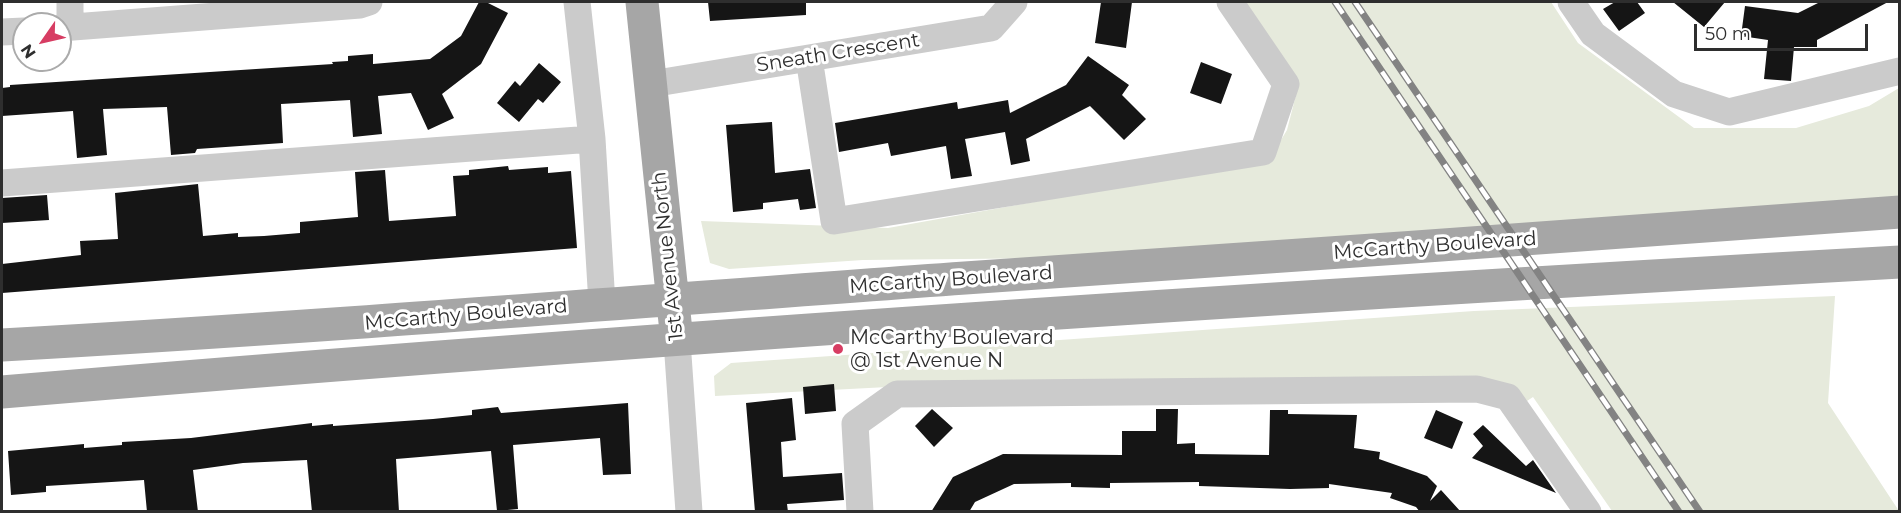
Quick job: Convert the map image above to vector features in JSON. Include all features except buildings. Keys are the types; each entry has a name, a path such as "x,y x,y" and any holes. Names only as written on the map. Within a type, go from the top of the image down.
{"main road":[{"name":"1st Avenue North","path":"642,2 677,341"},
{"name":"McCarthy Boulevard","path":"2,345 304,328 602,304 1517,242 1899,212"},
{"name":"McCarthy Boulevard","path":"2,392 393,359 1513,283 1899,262"}],"street":[{"path":"72,19 253,8 360,5 369,2"},
{"path":"577,2 592,139 602,304"},
{"name":"Sneath Crescent","path":"651,84 991,28 1014,2"},
{"path":"809,58 834,221 1263,152 1286,84 1230,2"},
{"path":"1571,2 1593,34 1674,94 1729,112 1899,71"},
{"path":"2,183 592,139"},
{"name":"1st Avenue North","path":"677,341 689,512"},
{"path":"861,512 855,424 897,394 1477,389 1508,397 1588,512"}],"shaded area":[{"path":"1237,2 1551,2 1578,43 1694,128 1796,128 1869,106 1899,88 1899,199 1160,257 863,260 729,269 710,263 701,221 888,228 1269,160 1287,130 1297,91"},
{"path":"1835,296 1828,403 1899,511 1612,511 1533,397 1527,401 1484,382 1003,381 715,396 714,376 731,363 1474,311"}],"railway":[{"path":"1335,2 1679,512"},
{"path":"1355,2 1700,512"}],"place":[{"name":"McCarthy Boulevard @ 1st Avenue N","path":"838,349"}]}
